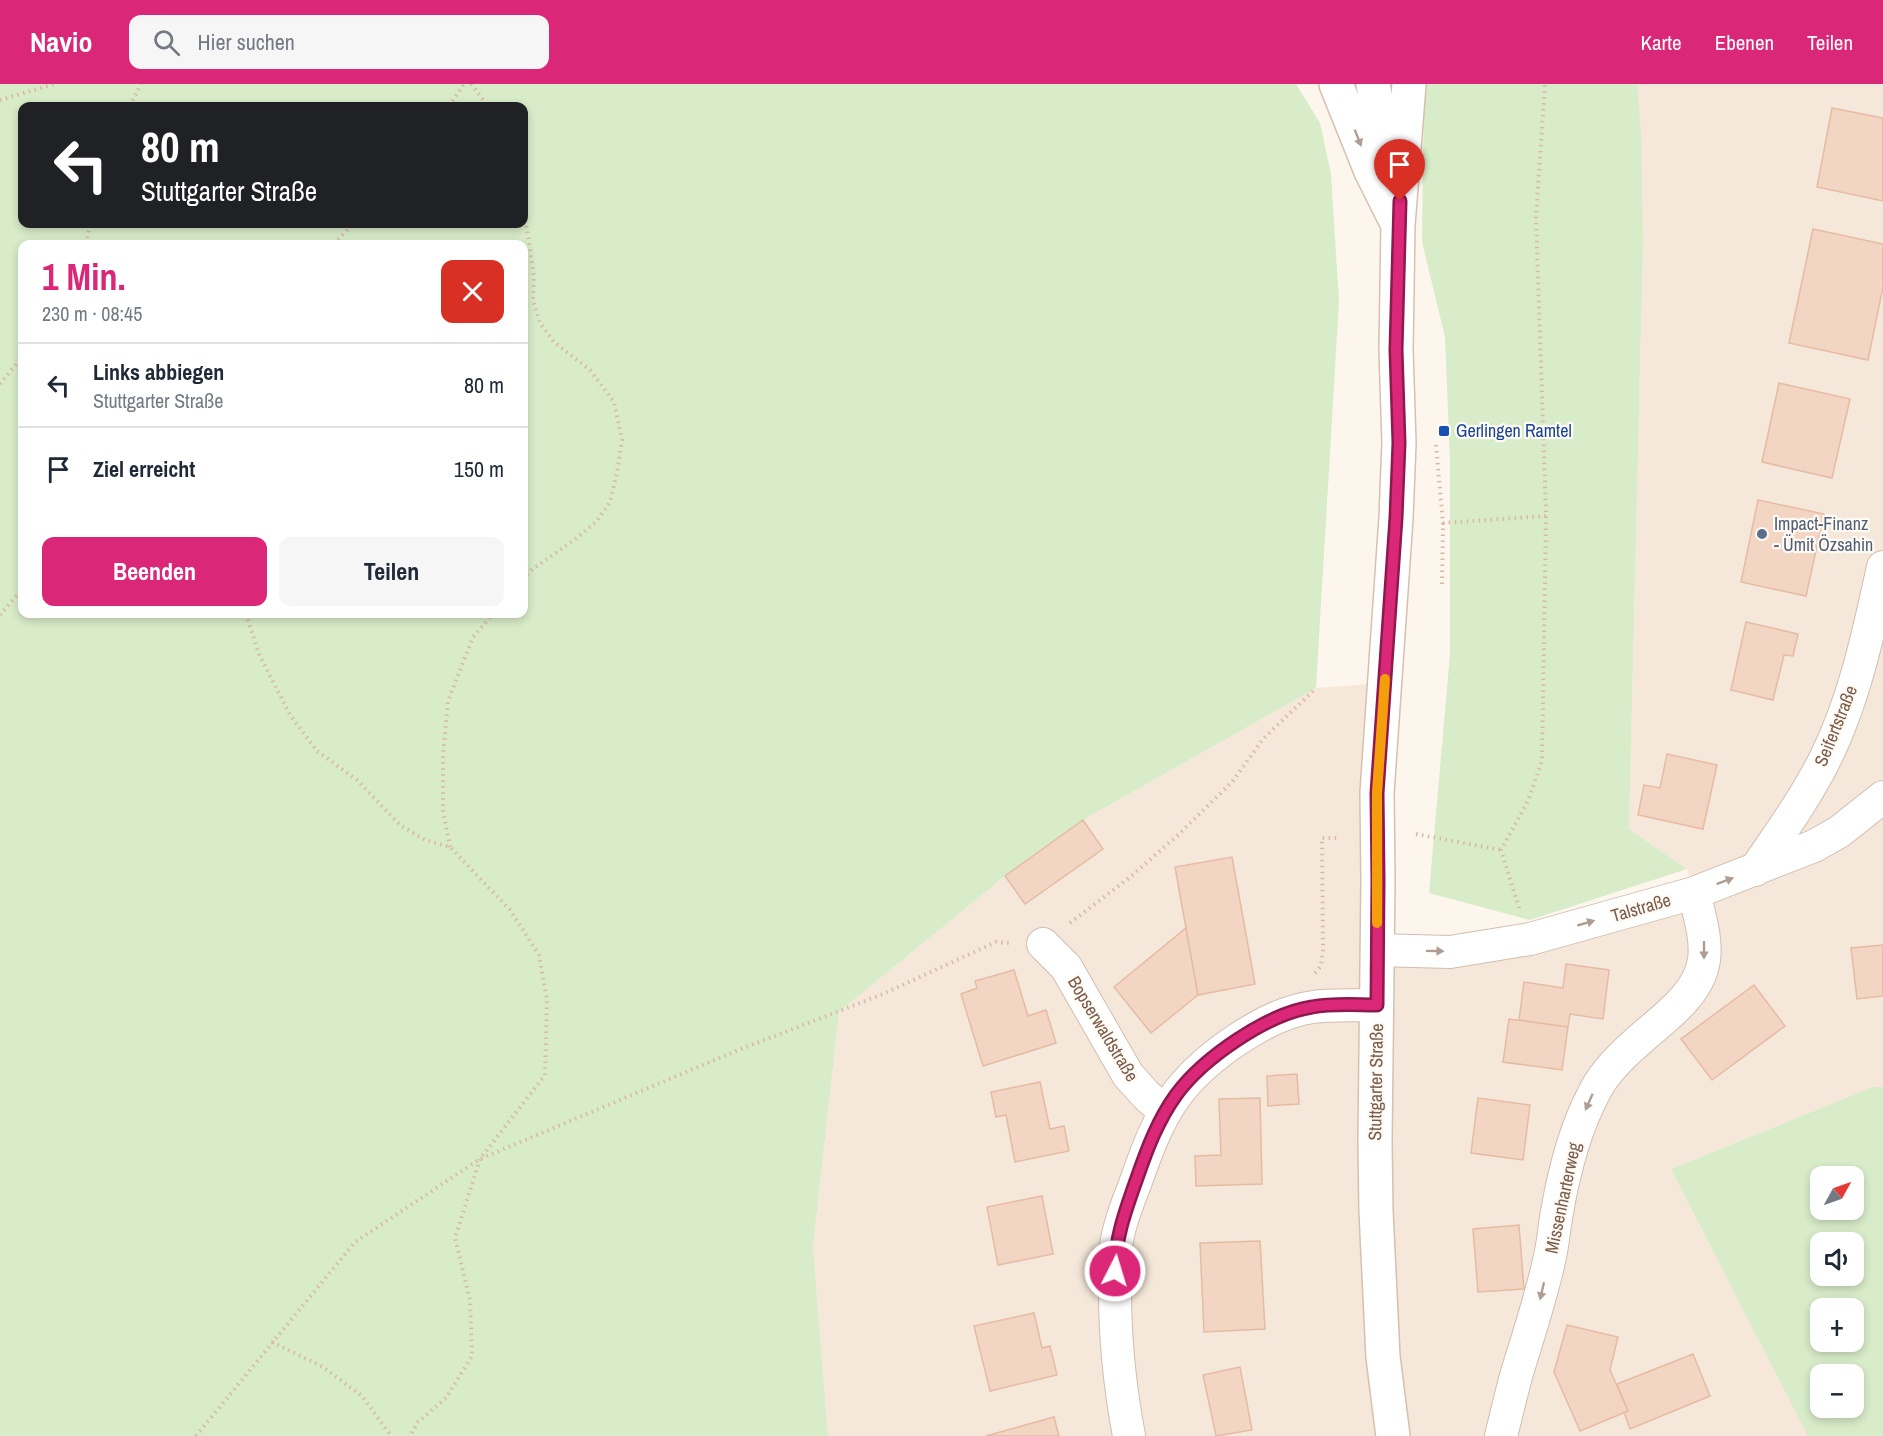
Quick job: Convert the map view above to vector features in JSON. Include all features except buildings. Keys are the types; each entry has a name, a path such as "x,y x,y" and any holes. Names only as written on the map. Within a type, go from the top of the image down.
{"main road":[{"path":"1336,84 1371,171 1398,225"},
{"name":"Stuttgarter Straße","path":"1372,84 1398,225"},
{"name":"Stuttgarter Straße","path":"1393,1436 1383,1357 1378,1284 1375,1142 1377,793 1399,443 1396,350 1398,225 1409,84"}],"street":[{"name":"Seifertstraße","path":"1755,870 1783,829 1826,756 1844,715 1883,567"},
{"name":"Talstraße","path":"1377,950 1450,951 1530,939 1694,893 1814,846 1839,832 1883,797"},
{"name":"Missenharterweg","path":"1501,1436 1518,1368 1539,1304 1567,1165 1580,1123 1594,1093 1611,1068 1661,1022 1684,998 1699,977 1704,960 1704,933 1694,893"},
{"name":"Bopserwaldstraße","path":"1042,944 1066,967 1128,1075 1165,1112"},
{"path":"1129,1436 1115,1326 1115,1254 1122,1217 1148,1147 1165,1112 1177,1094 1196,1074 1228,1047 1256,1028 1278,1017 1313,1007 1377,1005"}],"path":[{"path":"0,100 54,84"},
{"path":"132,102 141,84"},
{"path":"452,102 464,84"},
{"path":"471,84 485,102"},
{"path":"1530,939 1501,850 1528,801 1542,761 1546,516 1536,218 1545,84"},
{"path":"337,240 349,228"},
{"path":"527,228 534,277 533,300 540,322 554,342 590,370 614,402 622,440 610,502 597,521 528,573"},
{"path":"0,384 18,362"},
{"path":"1435,438 1443,523 1442,584"},
{"path":"1443,523 1546,516"},
{"path":"0,615 18,594"},
{"path":"247,618 259,654 290,715 317,752 357,780 400,825 425,840 450,847 510,910 539,955 547,1000 545,1076 480,1159 455,1238 470,1300 472,1356 446,1398 418,1422 410,1436"},
{"path":"450,847 443,810 443,756 448,701 473,637 490,618"},
{"path":"196,1436 355,1242 480,1159 736,1051 883,994 996,942 1042,944 1129,878 1178,835 1232,782 1263,739 1316,688"},
{"path":"1416,834 1501,850"},
{"path":"1313,1007 1311,979 1321,966 1323,950 1322,838 1339,838"},
{"path":"272,1342 323,1367 362,1396 391,1436"}],"shaded area":[{"path":"1619,84 1883,84 1883,1087 1873,1087 1671,1169 1809,1436 828,1436 813,1246 839,1012 1005,876 1083,820 1316,688 1385,683 1377,950 1450,952 1694,893 1687,869 1629,829 1643,245"}],"green space":[{"path":"0,84 1296,84 1320,123 1331,174 1339,301 1316,688 1083,820 1005,876 839,1012 813,1246 828,1436 0,1436"},
{"path":"1424,84 1637,84 1641,133 1643,245 1629,829 1687,869 1530,920 1429,893 1450,654 1450,462 1445,337 1422,242"},
{"path":"1873,1087 1883,1087 1883,1436 1808,1436 1671,1169"}],"slow traffic":[{"path":"1377,923 1377,793 1385,679"}],"place":[{"name":"Gerlingen Ramtel","path":"1444,431"},
{"name":"Impact-Finanz - Ümit Özsahin","path":"1762,534"}],"route":[{"path":"1115,1271 1115,1254 1122,1217 1148,1147 1165,1112 1177,1094 1196,1074 1228,1047 1256,1028 1278,1017 1313,1007 1377,1005 1377,793 1399,443 1396,350 1400,201"}]}
